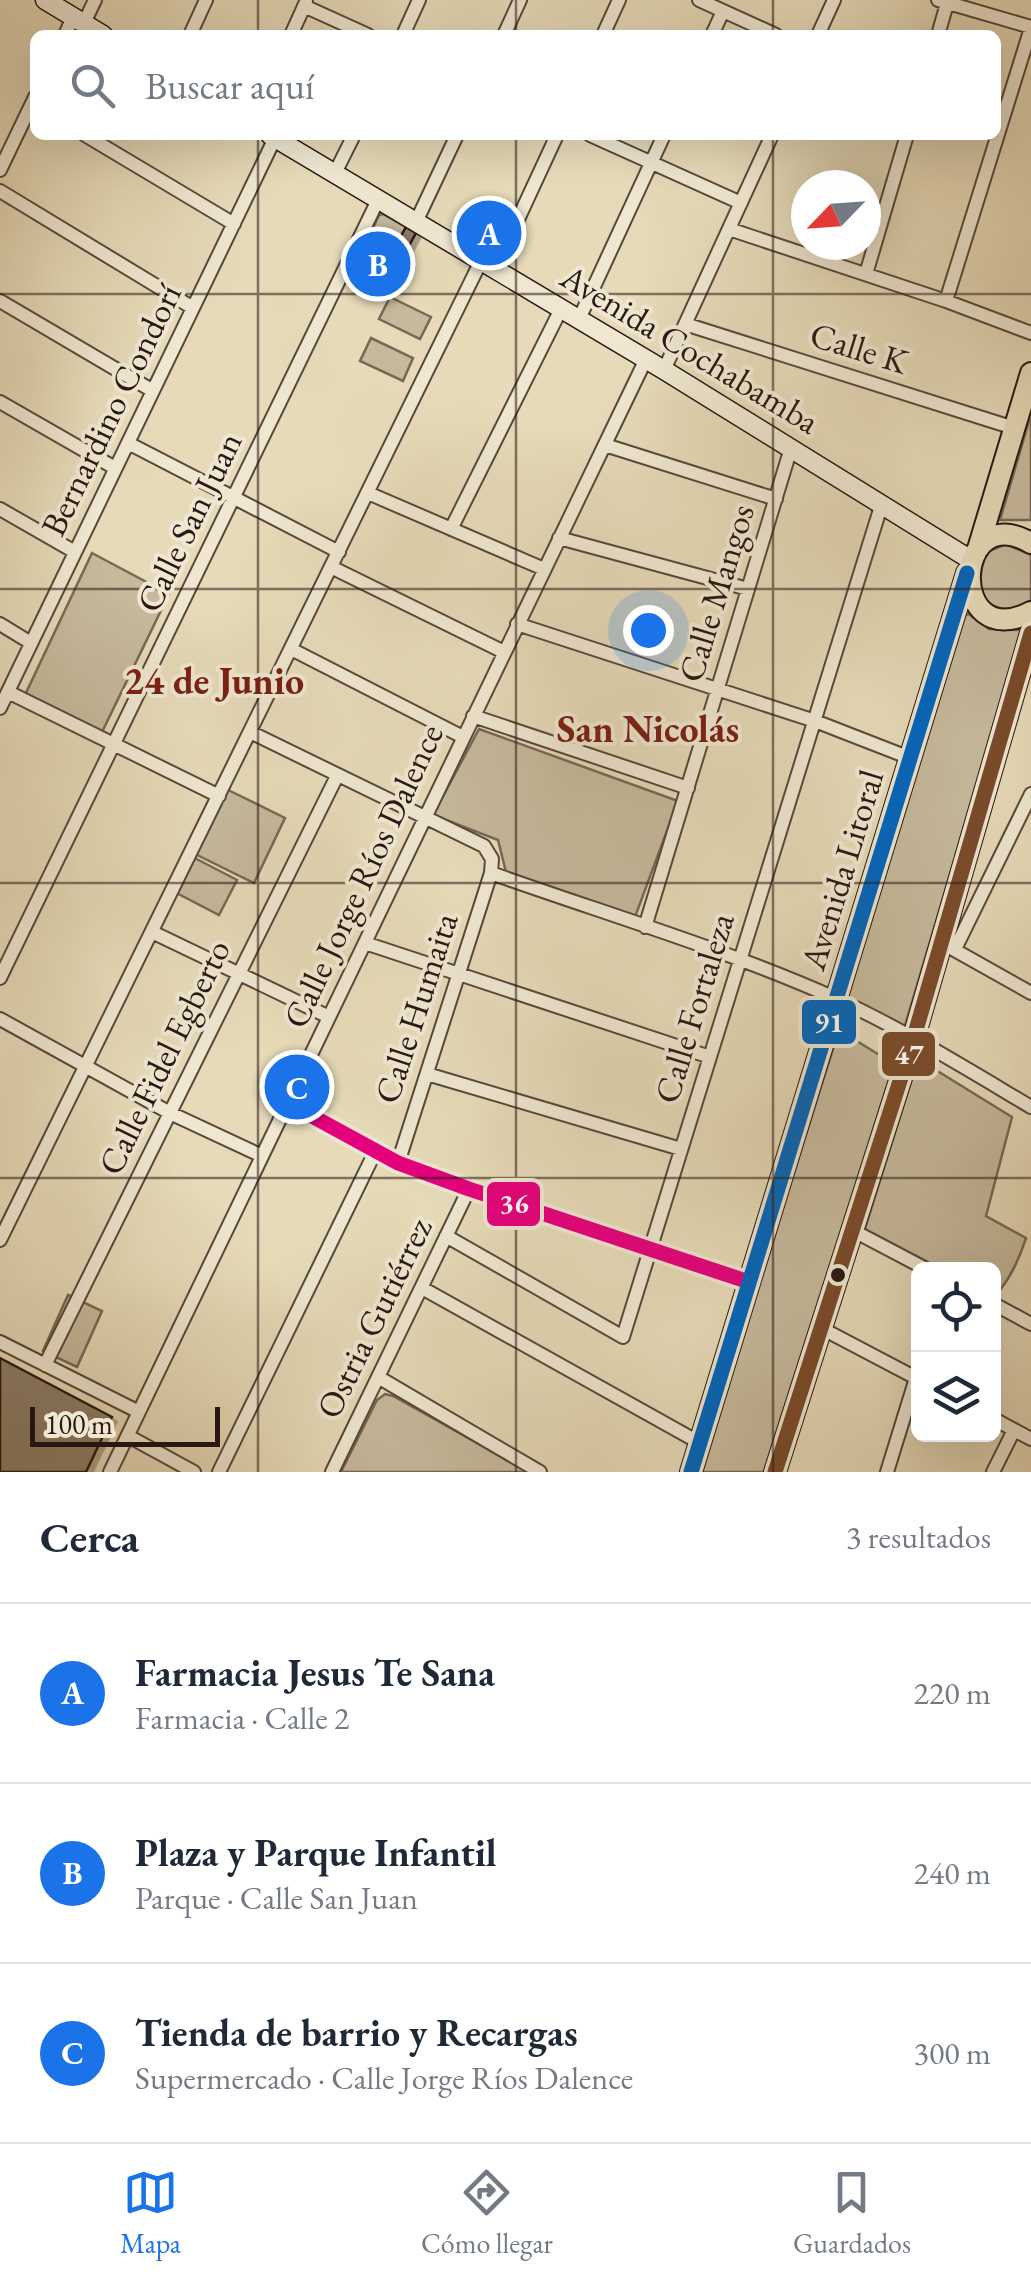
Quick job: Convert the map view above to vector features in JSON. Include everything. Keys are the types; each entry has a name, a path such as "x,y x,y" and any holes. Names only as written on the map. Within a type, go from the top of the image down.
{"main road":[{"path":"44,0 95,30"},
{"name":"Avenida Cochabamba","path":"279,140 972,560"},
{"name":"Avenida Litoral","path":"690,1472 1031,373"},
{"path":"1031,543 1000,536 972,560 973,598 988,613 1008,619 1031,612"},
{"path":"775,1472 914,1037 947,947 1031,634"}],"street":[{"path":"70,30 94,0"},
{"path":"192,30 206,0"},
{"path":"405,30 419,0"},
{"path":"506,30 520,0"},
{"path":"604,30 618,0"},
{"path":"699,0 765,30"},
{"path":"820,30 834,0"},
{"path":"939,30 944,1 1031,28 1001,124"},
{"path":"293,30 305,3 358,30"},
{"path":"714,30 723,11"},
{"path":"0,170 30,110"},
{"path":"93,140 234,224"},
{"name":"Bernardino Condorí","path":"0,708 234,224 270,140"},
{"path":"334,174 351,140"},
{"path":"416,222 455,140"},
{"path":"0,1239 368,493 554,140"},
{"path":"601,140 741,203"},
{"path":"579,319 662,140"},
{"path":"664,370 770,140"},
{"path":"866,274 906,140"},
{"path":"946,301 996,140"},
{"path":"0,191 193,308"},
{"name":"Calle San Juan","path":"0,978 378,200"},
{"path":"729,229 1031,333"},
{"path":"0,301 153,391"},
{"path":"451,528 561,309"},
{"name":"Calle K","path":"686,324 1014,428"},
{"name":"Calle Jorge Ríos Dalence","path":"110,1472 646,360"},
{"path":"0,402 116,468"},
{"path":"128,443 339,552"},
{"path":"604,445 776,499"},
{"name":"Calle Mangos","path":"645,927 791,448"},
{"path":"368,493 544,569"},
{"name":"Calle Fortaleza","path":"446,1236 623,1337 882,503"},
{"path":"0,510 75,552"},
{"path":"559,538 748,589"},
{"path":"331,568 504,652"},
{"path":"0,624 32,643"},
{"path":"517,624 815,721 910,758"},
{"path":"291,649 463,737"},
{"path":"8,692 218,796"},
{"path":"472,716 688,788"},
{"path":"250,732 484,846 492,858 491,872 740,959 837,1000 914,1037 1031,1107"},
{"name":"Calle Fidel Egberto","path":"44,1365 338,776"},
{"path":"1031,794 947,947 1031,994"},
{"name":"Calle Humaita","path":"398,1162 491,872"},
{"path":"152,932 329,1017"},
{"path":"365,943 710,1057"},
{"path":"0,1019 170,1112 262,1156"},
{"path":"427,1074 682,1150"},
{"path":"288,1104 374,1152 469,1190 749,1282"},
{"path":"218,1472 374,1152"},
{"name":"Ostria Gutiérrez","path":"332,1472 469,1190"},
{"path":"852,1230 913,1262"},
{"path":"422,1288 700,1443"},
{"path":"1001,1308 1031,1324"},
{"path":"820,1328 911,1376"},
{"path":"0,1342 139,1412"},
{"path":"378,1377 540,1472"},
{"path":"887,1472 911,1398"},
{"path":"1001,1423 1031,1439"},
{"path":"993,1472 1014,1430"},
{"path":"128,1436 194,1472"}],"shaded area":[{"path":"379,215 406,227 396,245 406,251 385,294 350,278"},
{"path":"390,297 431,317 420,339 379,319"},
{"path":"371,338 413,358 403,381 360,361"},
{"path":"1031,414 1031,520 1000,520"},
{"path":"1006,544 1031,555 1031,600 1007,609 983,599 976,569 987,552"},
{"path":"92,553 169,594 102,732 25,695"},
{"path":"965,615 989,629 1022,633 903,1032 846,997"},
{"path":"479,729 678,801 635,917 506,872 498,840 433,815"},
{"path":"218,785 285,818 254,883 187,850"},
{"path":"185,853 237,880 219,915 167,888"},
{"path":"839,1030 894,1064 765,1472 699,1472"},
{"path":"918,1059 1012,1117 986,1216 1026,1238 1001,1289 1001,1262 928,1262 865,1229"},
{"path":"68,1295 102,1311 77,1367 43,1351"},
{"path":"385,1394 529,1472 341,1472 377,1400"}],"building":[{"path":"406,227 416,233 406,251 396,245"},
{"path":"0,1358 112,1417 86,1472 0,1472"}],"transit line":[{"name":"91","path":"691,1472 967,573"},
{"name":"47","path":"775,1472 914,1037 1031,633"},
{"name":"36","path":"288,1103 398,1163 749,1282"}],"place":[{"name":"Farmacia Jesus Te Sana","path":"489,233"},
{"name":"Plaza y Parque Infantil","path":"378,264"},
{"name":"Tienda de barrio y Recargas","path":"297,1087"}],"district":[{"name":"24 de Junio","path":"214,681"},
{"name":"San Nicolás","path":"648,729"}]}
